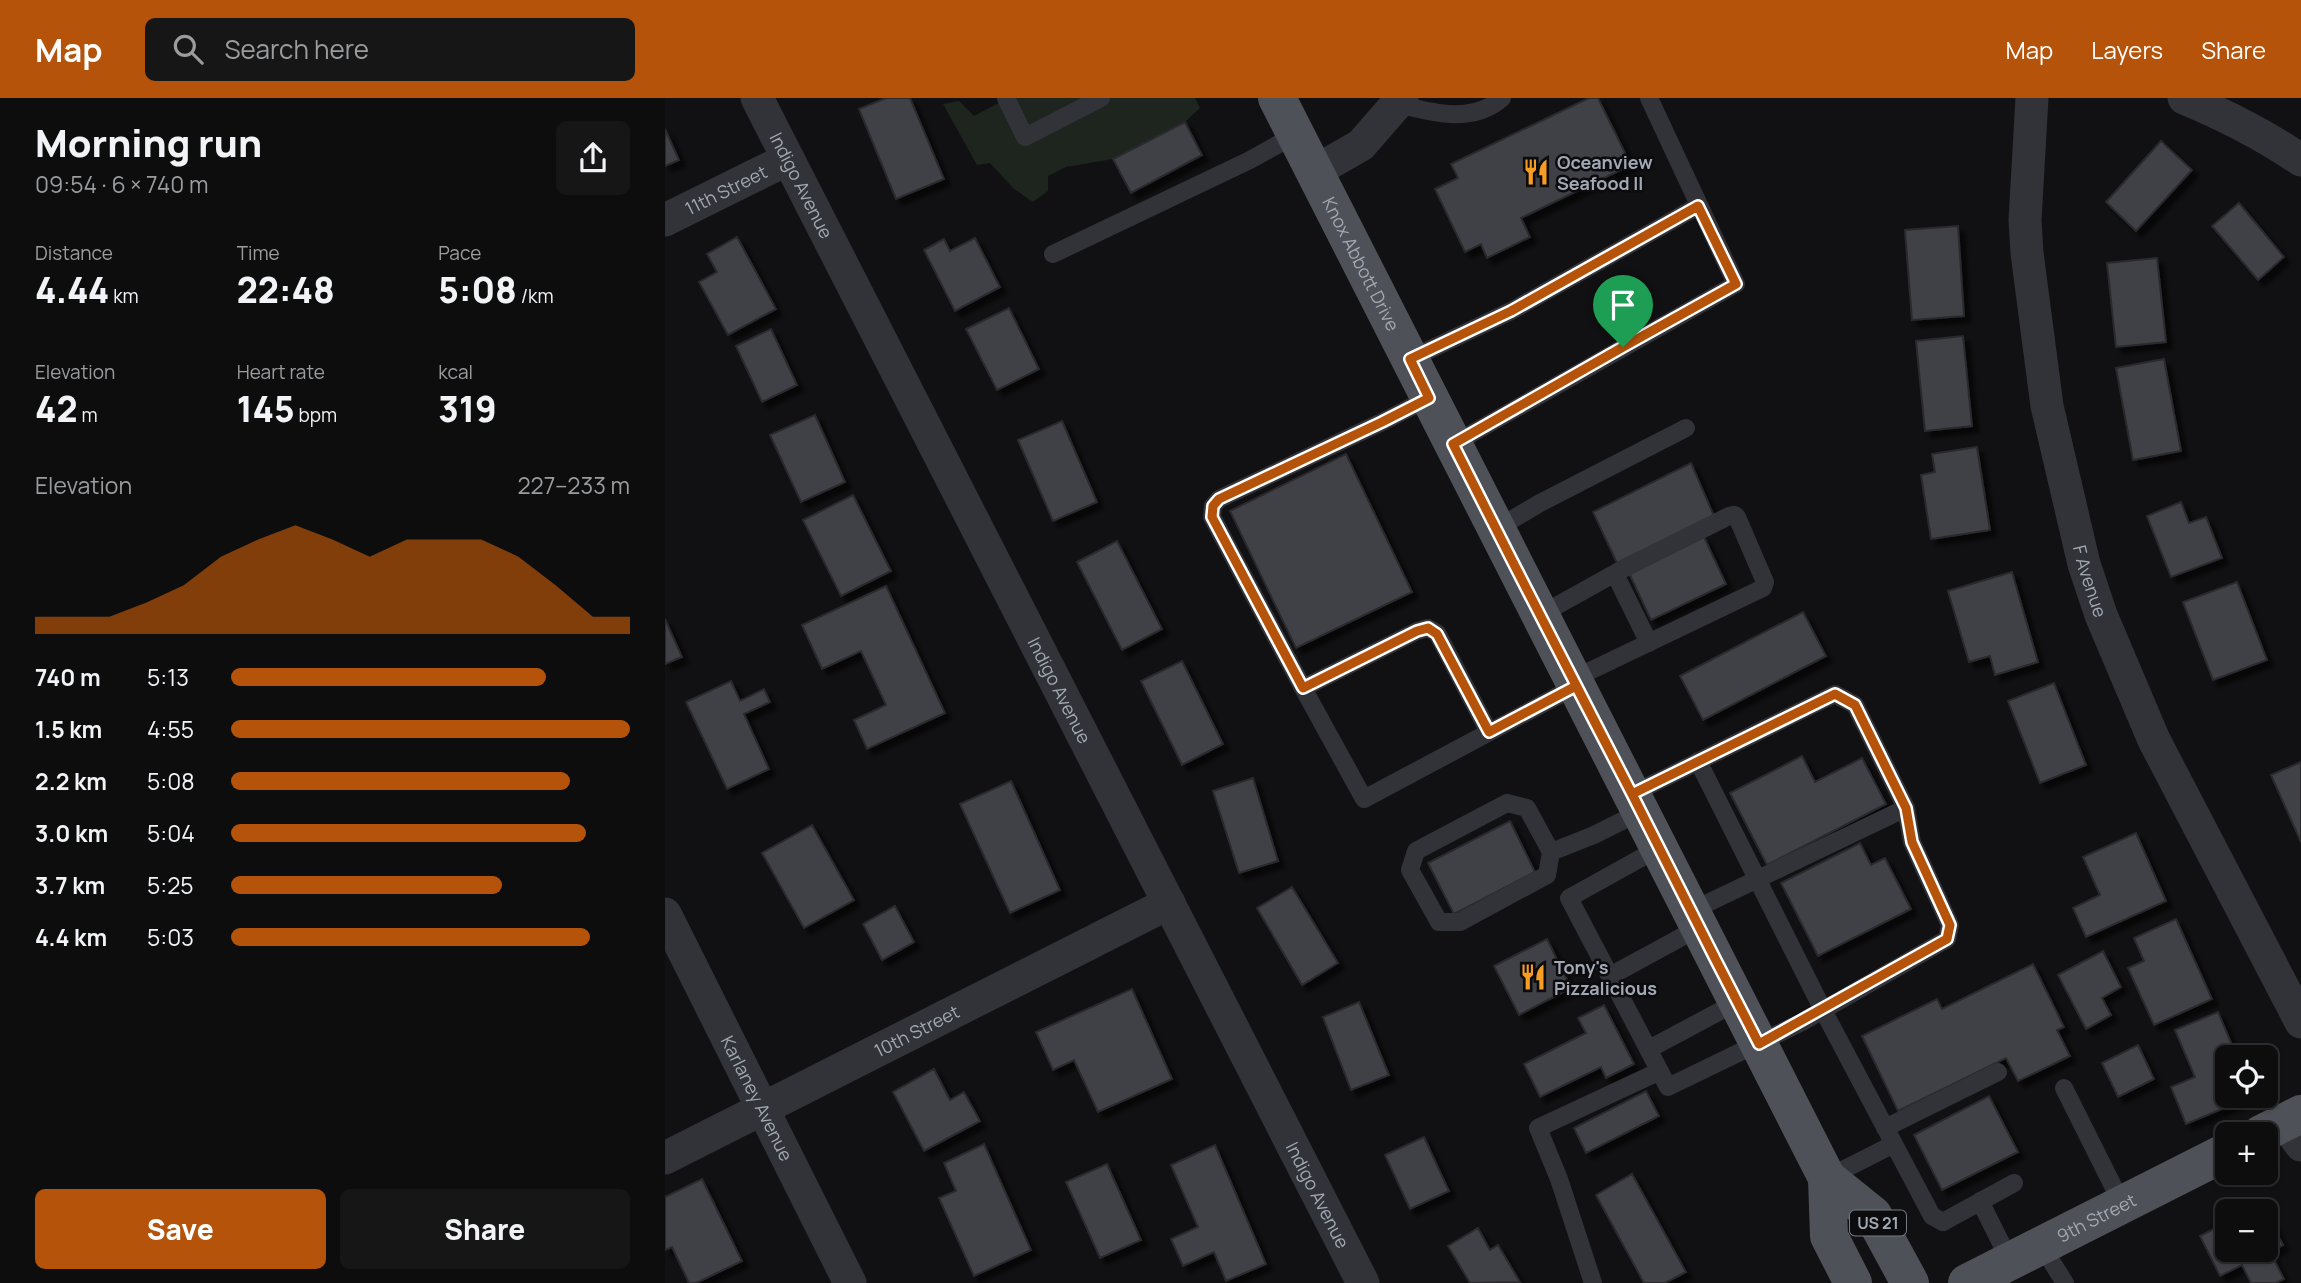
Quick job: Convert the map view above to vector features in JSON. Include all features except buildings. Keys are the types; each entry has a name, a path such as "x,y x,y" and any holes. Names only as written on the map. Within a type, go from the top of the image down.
{"main road":[{"name":"Knox Abbott Drive","path":"1276,98 1827,1178 1873,1215 1910,1283"},
{"name":"9th Street","path":"1966,1283 2215,1158"},
{"name":"Knox Abbott Drive","path":"1827,1178 1829,1236 1853,1283"}],"street":[{"name":"Indigo Avenue","path":"757,98 1363,1283"},
{"name":"F Avenue","path":"2032,98 2025,220 2027,253 2047,406 2084,564 2101,615 2154,740 2301,1021"},
{"path":"2184,98 2274,141 2301,160"},
{"path":"1314,172 1361,145 1400,101"},
{"name":"11th Street","path":"665,220 788,159"},
{"name":"10th Street","path":"665,1158 1169,904"},
{"name":"Karlaney Avenue","path":"665,914 850,1283"}],"lane":[{"path":"1006,98 1025,137 1101,98"},
{"path":"1400,101 1432,113 1463,115 1493,106 1502,98"},
{"path":"1453,444 1736,284 1649,98"},
{"path":"1053,254 1249,160 1295,135"},
{"path":"1410,359 1511,311 1698,206"},
{"path":"1429,398 1219,499 1213,506 1212,517 1364,799 1649,643 1765,585 1735,515 1615,574 1540,615"},
{"path":"1496,529 1539,503 1686,428"},
{"path":"1615,574 1649,643"},
{"path":"1303,688 1428,628 1437,634 1489,732"},
{"path":"1551,852 1594,835 1698,761 1835,694 1855,705 1906,808 1912,842 1950,925 1947,939 1759,1044 1668,1087 1569,898 1659,848"},
{"path":"1698,761 1823,1010 1932,1216 1943,1222 2014,1182"},
{"path":"1507,803 1527,808 1551,852 1547,875 1460,922 1439,922 1410,870 1416,851 1507,803"},
{"path":"1610,976 1758,881 1906,808"},
{"path":"1649,1049 1737,1002"},
{"path":"1593,1283 1559,1179 1538,1128 1660,1071"},
{"path":"1827,1178 1890,1136 1998,1072"},
{"path":"2064,1088 2122,1204"},
{"path":"1980,1201 2025,1253 2065,1283"}],"shaded area":[{"path":"1008,98 1195,98 1200,108 1185,122 1113,159 1066,167 1048,176 1048,191 1033,202 1014,189 990,163 977,165 943,104 959,101 974,116"}],"place":[{"name":"Oceanview Seafood II","path":"1536,172"},
{"name":"Tony's Pizzalicious","path":"1533,977"}],"route":[{"path":"1623,347 1453,444 1632,794 1640,812 1759,1044 1947,939 1950,925 1912,842 1906,808 1855,705 1835,694 1632,794 1576,686 1489,732 1437,634 1428,628 1303,688 1212,517 1213,506 1219,499 1429,398 1410,359 1511,311 1698,206 1736,284 1623,347"}]}
